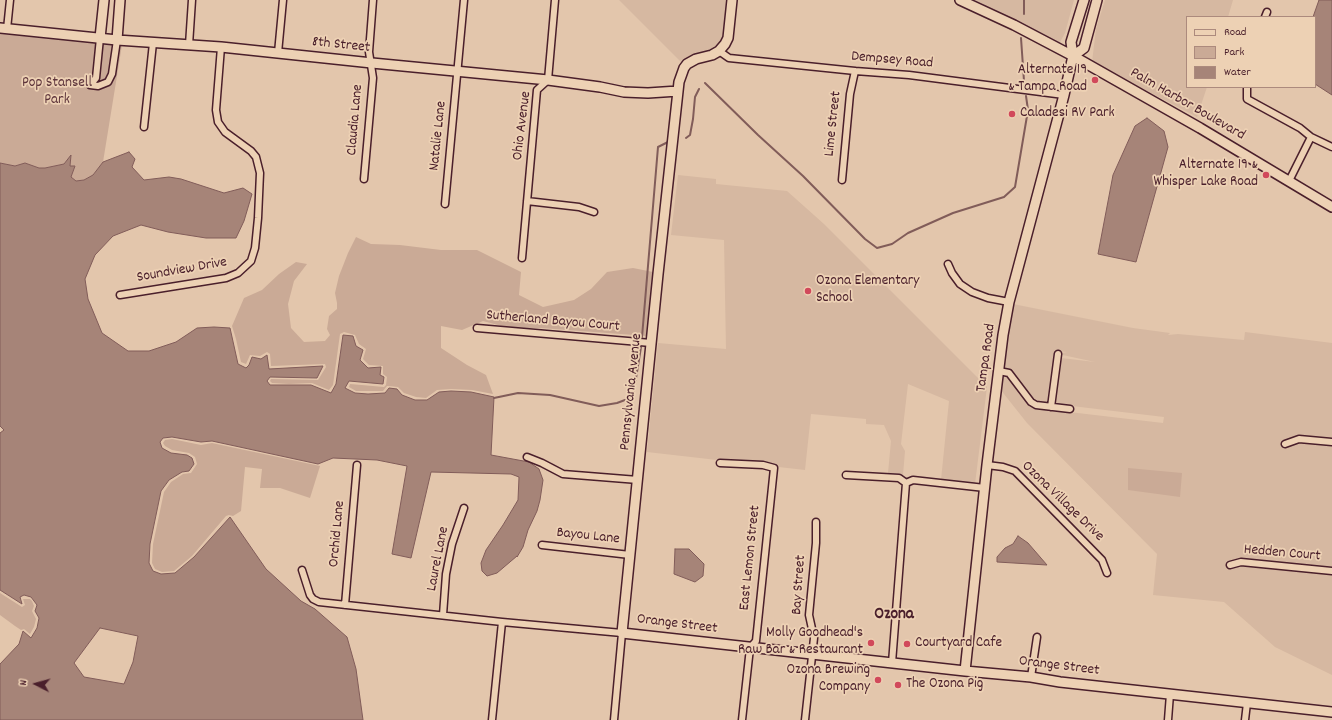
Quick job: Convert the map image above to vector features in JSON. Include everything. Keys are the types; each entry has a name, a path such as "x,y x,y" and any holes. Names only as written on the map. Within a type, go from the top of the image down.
{"street":[{"path":"4,28 10,0"},
{"path":"104,0 96,78 90,85 98,86 108,82 112,74 117,40 120,0"},
{"path":"189,45 192,0"},
{"path":"278,53 283,0"},
{"name":"Claudia Lane","path":"364,179 373,78 369,52 373,0"},
{"name":"Natalie Lane","path":"445,204 464,0"},
{"name":"Ohio Avenue","path":"522,258 537,90 548,80 555,0"},
{"path":"719,51 728,38 732,0"},
{"name":"Palm Harbor Boulevard","path":"960,0 1014,24 1073,56 1200,128 1332,207"},
{"name":"Tampa Road","path":"965,671 987,465 999,371 1010,302 1064,95 1073,56 1071,42 1084,0"},
{"name":"Tampa Road","path":"1073,56 1084,48 1097,0"},
{"name":"8th Street","path":"4,28 117,40 221,47 372,64 548,80 624,92 678,92"},
{"path":"144,127 153,43"},
{"name":"Soundview Drive","path":"120,295 226,278 238,273 251,261 255,248 260,173 256,157 251,151 225,132 218,122 216,110 221,47"},
{"name":"Pennsylvania Avenue","path":"614,720 651,343 679,82 684,68 692,61 719,51"},
{"name":"Dempsey Road","path":"719,51 730,58 909,75 1064,95"},
{"name":"Lime Street","path":"842,180 850,94 855,71"},
{"path":"1247,88 1247,99 1300,128 1311,137 1332,147"},
{"path":"1289,182 1311,137"},
{"path":"527,201 579,207 594,212"},
{"path":"948,264 952,273 960,284 972,292 988,298 1010,302"},
{"name":"Sutherland Bayou Court","path":"477,328 651,343"},
{"path":"1051,407 1058,354"},
{"path":"999,371 1009,373 1031,402 1036,405 1070,409"},
{"path":"1285,444 1299,439 1332,442"},
{"path":"527,457 563,474 638,480"},
{"name":"East Lemon Street","path":"720,463 763,465 774,468 756,641 750,648 742,720"},
{"name":"Orchid Lane","path":"345,605 357,465"},
{"name":"Ozona Village Drive","path":"987,465 1003,467 1015,471 1102,560 1107,573"},
{"path":"846,474 899,478 906,483"},
{"path":"906,483 913,480 985,488"},
{"path":"892,663 906,483"},
{"name":"Laurel Lane","path":"443,615 446,574 452,544 464,508"},
{"name":"Bay Street","path":"805,720 814,638 809,615 816,543 816,522"},
{"name":"Bayou Lane","path":"542,545 630,555"},
{"name":"Hedden Court","path":"1230,565 1241,562 1332,571"},
{"name":"Orange Street","path":"302,570 310,595 313,599 319,602 502,622 622,633 965,671 1031,676 1060,682 1332,712"},
{"path":"492,720 502,622"},
{"path":"1031,676 1037,638"},
{"path":"1168,720 1170,694"},
{"path":"1246,720 1247,703"}],"shaded area":[{"path":"619,0 729,0 725,37 722,41 703,54 683,64"},
{"path":"971,0 1074,0 1065,33 1059,44"},
{"path":"1105,0 1233,0 1228,16 1186,16 1186,88 1207,88 1197,117 1092,62 1096,29"},
{"name":"Ozona Elementary School","path":"678,175 716,179 716,184 787,191 824,224 987,387 975,484 941,480 949,401 908,384 901,444 905,451 903,475 888,473 891,441 884,425 866,424 866,419 811,414 805,470 647,452 658,343 726,349 724,240 671,235"},
{"path":"1013,304 1133,328 1170,333 1168,335 1178,334 1244,340 1245,332 1332,343 1332,439 1299,436 1280,442 1283,448 1300,442 1332,445 1332,568 1241,559 1225,563 1228,568 1241,565 1332,574 1332,675 1275,647 1224,602 1153,595 1157,554 1027,423 1000,389 1002,375 1007,376 1028,404 1035,408 1163,423 1164,417 1055,404 1061,358 1095,362 1058,354 1067,352 1055,351 1048,403 1034,400 1012,371 1003,369"}],"green space":[{"name":"Pop Stansell Park","path":"0,31 97,40 122,45 103,162 93,175 84,180 76,181 71,177 75,166 70,166 71,156 64,164 45,168 39,168 25,163 15,166 0,163"},
{"path":"356,237 371,244 400,245 441,250 477,250 521,272 519,295 543,307 574,300 591,289 607,272 633,268 653,272 647,336 541,328 509,328 483,321 462,330 441,326 441,348 467,365 486,375 493,394 472,390 451,389 437,390 426,398 416,397 404,393 398,387 389,386 387,386 383,391 356,391 349,387 350,384 384,387 386,385 387,377 383,374 383,366 369,365 363,359 366,349 359,344 355,335 344,332 340,334 333,385 329,390 312,383 289,384 272,383 270,381 271,379 318,380 326,367 325,364 271,366 270,354 267,352 260,356 250,355 246,364 241,362 232,326 244,298 262,290 279,274 296,262 307,264 294,281 288,304 291,328 304,342 325,341 330,335 327,329 329,316 337,309 335,293 339,276"},
{"path":"172,439 201,445 212,443 320,466 310,498 280,488 260,488 262,469 245,467 241,511 233,516 226,516 192,556 174,571 162,572 155,569 152,563 153,544 164,492 171,482 183,474 191,473 197,464 195,457 189,453 172,450 165,446 163,443 165,440"},
{"path":"1128,468 1182,473 1180,497 1128,490"},
{"path":"0,593 22,607 25,605 23,599 30,599 32,601 34,606 32,611 36,619 30,634 24,629 21,630 0,615"}],"water":[{"path":"1319,0 1332,0 1332,95 1316,85 1316,16 1313,16"},
{"path":"1147,118 1164,131 1168,147 1136,262 1098,254 1113,175 1135,126"},
{"path":"129,152 135,159 132,167 144,180 169,177 181,179 224,193 243,188 252,194 244,221 236,238 206,238 168,232 141,225 113,236 95,255 85,279 88,299 102,333 128,351 149,351 176,342 197,328 230,328 238,364 246,368 252,357 261,359 267,355 269,369 323,366 317,378 270,377 267,381 270,385 311,385 331,393 336,384 343,335 353,336 356,346 363,350 360,360 368,368 381,367 380,375 384,377 383,384 349,381 345,388 355,393 368,394 385,393 389,388 397,389 402,395 415,400 427,400 439,392 451,391 471,392 494,397 491,455 529,462 539,469 543,480 540,500 523,547 517,557 497,573 487,576 482,571 481,563 486,550 518,500 519,477 511,474 431,472 411,558 392,554 407,466 377,460 333,458 318,464 212,441 201,442 172,437 163,438 160,442 162,448 171,453 187,455 192,458 194,464 189,471 182,472 169,480 161,491 150,544 149,563 153,571 161,574 175,573 194,557 230,517 266,569 301,601 315,609 347,637 356,669 363,720 0,720 0,664 19,644 23,631 31,638 37,628 39,618 35,611 37,605 31,597 24,595 20,597 22,604 0,590 0,433 4,430 0,426 0,163 15,166 25,163 39,168 45,168 64,164 71,155 70,166 75,166 71,177 76,181 84,180 93,175 103,162","holes":["100,628 138,636 133,662 124,684 84,677 74,663"]},
{"path":"1018,536 1028,543 1047,565 997,562 997,557 1005,548 1013,544"},
{"path":"675,549 689,549 704,564 703,576 695,582 674,574"}],"waterway":[{"path":"1024,0 1024,14"},
{"path":"1021,38 1024,81"},
{"path":"705,83 758,135 803,176 865,239 877,248 892,244 908,233 953,213 1004,197 1015,187 1028,110 1026,96"},
{"path":"686,138 690,135 695,97 699,89"},
{"path":"642,337 658,147 668,142"},
{"path":"494,398 518,393 550,395 599,406 617,403 633,397 641,347"}],"place":[{"name":"Alternate 19 & Tampa Road","path":"1095,80"},
{"name":"Caladesi RV Park","path":"1012,114"},
{"name":"Alternate 19 & Whisper Lake Road","path":"1266,175"},
{"name":"Ozona Elementary School","path":"808,291"},
{"name":"Molly Goodhead's Raw Bar & Restaurant","path":"871,643"},
{"name":"Courtyard Cafe","path":"907,644"},
{"name":"Ozona Brewing Company","path":"878,680"},
{"name":"The Ozona Pig","path":"898,685"}],"district":[{"name":"Ozona","path":"894,616"}]}
